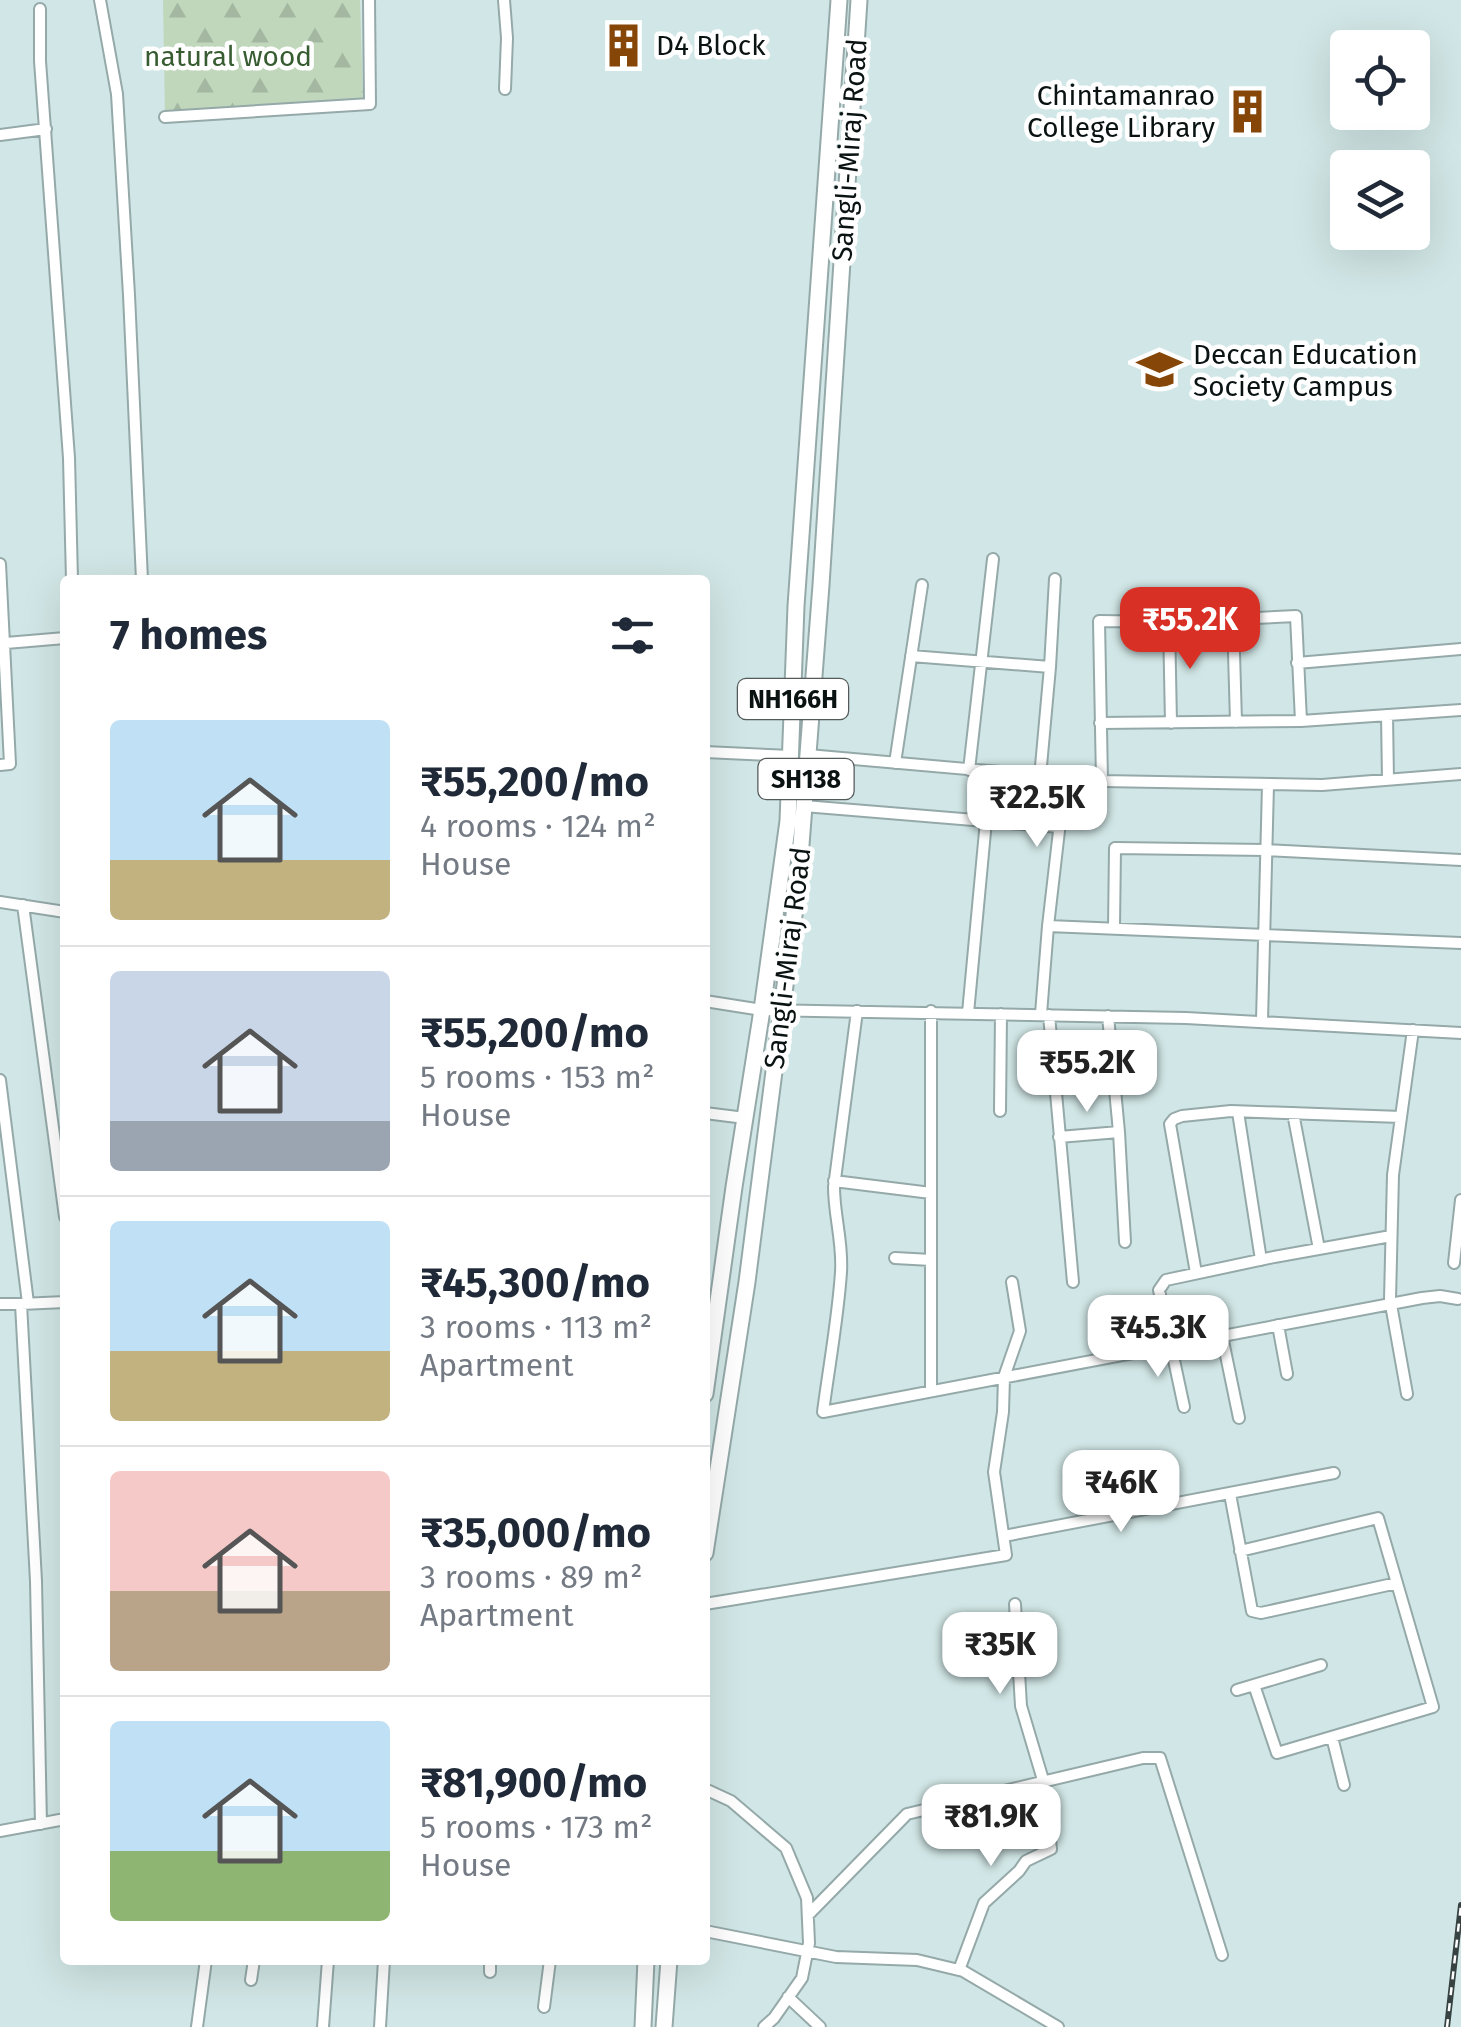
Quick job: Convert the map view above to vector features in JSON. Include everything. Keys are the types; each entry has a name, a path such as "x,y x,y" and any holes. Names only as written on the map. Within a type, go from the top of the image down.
{"highway":[{"name":"Sangli-Miraj Road","path":"710,1360 788,821 796,606 839,0"},
{"name":"Sangli-Miraj Road","path":"710,1521 747,1282 798,884 859,0"},
{"path":"644,2027 646,1965"},
{"path":"664,2027 669,1965"}],"street":[{"path":"100,0 117,94 142,575"},
{"path":"164,117 370,104 369,0"},
{"path":"504,0 504,89"},
{"path":"40,8 40,62 69,458 72,575"},
{"path":"0,135 46,130"},
{"path":"969,770 993,559"},
{"path":"0,564 10,764 0,765"},
{"path":"1040,776 1055,580"},
{"path":"894,763 922,586"},
{"path":"1102,781 1099,621 1296,616 1300,720"},
{"path":"1233,618 1236,722"},
{"path":"1169,622 1171,723"},
{"path":"6,642 60,638"},
{"path":"1297,662 1461,648"},
{"path":"911,656 1050,667"},
{"path":"1100,722 1300,720 1461,710"},
{"path":"1387,715 1388,780"},
{"path":"710,752 791,756"},
{"path":"808,755 1065,779 1268,786 1322,786 1461,774"},
{"path":"1065,779 1048,926 1045,1015 1072,1282"},
{"path":"1262,1021 1268,786"},
{"path":"804,806 1059,827"},
{"path":"968,1013 986,821"},
{"path":"1114,928 1115,848 1266,850 1461,860"},
{"path":"0,902 60,911"},
{"path":"23,906 60,1179"},
{"path":"1048,926 1461,942"},
{"path":"710,1002 762,1010 1262,1021 1461,1033"},
{"path":"857,1011 834,1181 841,1272 823,1412 1391,1304 1440,1296 1458,1299"},
{"path":"931,1390 932,1012"},
{"path":"1000,1014 1000,1111"},
{"path":"1108,1016 1125,1242"},
{"path":"1407,1394 1391,1304 1392,1236 1393,1176 1413,1030"},
{"path":"0,1080 24,1304 36,1581 40,1824"},
{"path":"1196,1274 1170,1124 1174,1119 1238,1112 1401,1117"},
{"path":"1238,1112 1260,1260"},
{"path":"710,1114 745,1118"},
{"path":"1293,1114 1320,1249"},
{"path":"1060,1138 1119,1132"},
{"path":"834,1181 931,1193"},
{"path":"1454,1263 1461,1200"},
{"path":"1184,1407 1159,1290 1166,1280 1392,1236"},
{"path":"895,1258 931,1260"},
{"path":"710,1603 1006,1554 994,1472 1004,1377 1020,1331 1012,1282"},
{"path":"0,1304 60,1302"},
{"path":"1278,1325 1287,1374"},
{"path":"1222,1336 1239,1418"},
{"path":"1004,1536 1334,1473"},
{"path":"1230,1494 1252,1611 1261,1613 1397,1583"},
{"path":"1240,1551 1378,1518 1432,1707 1277,1753 1254,1685"},
{"path":"959,1970 984,1903 1026,1861 1051,1850 1042,1780 1021,1706 1015,1604"},
{"path":"1237,1690 1322,1664"},
{"path":"1332,1737 1344,1785"},
{"path":"808,1916 907,1814 1042,1780 1160,1758 1222,1955"},
{"path":"710,1791 731,1801 786,1848 807,1898 807,1952 802,1978 764,2027"},
{"path":"0,1831 60,1820"},
{"path":"710,1932 836,1957 917,1960 959,1970 1058,2027"},
{"path":"197,2027 205,1965"},
{"path":"251,1980 253,1965"},
{"path":"323,2027 328,1965"},
{"path":"380,2027 384,1965"},
{"path":"544,2007 549,1965"},
{"path":"788,1997 820,2027"}],"green space":[{"name":"natural wood","path":"163,0 360,0 363,100 165,117"}],"railway":[{"path":"1447,2027 1461,1905"}],"place":[{"name":"D4 Block","path":"623,45"},
{"name":"Chintamanrao College Library","path":"1248,111"},
{"name":"Deccan Education Society Campus","path":"1160,370"}]}
